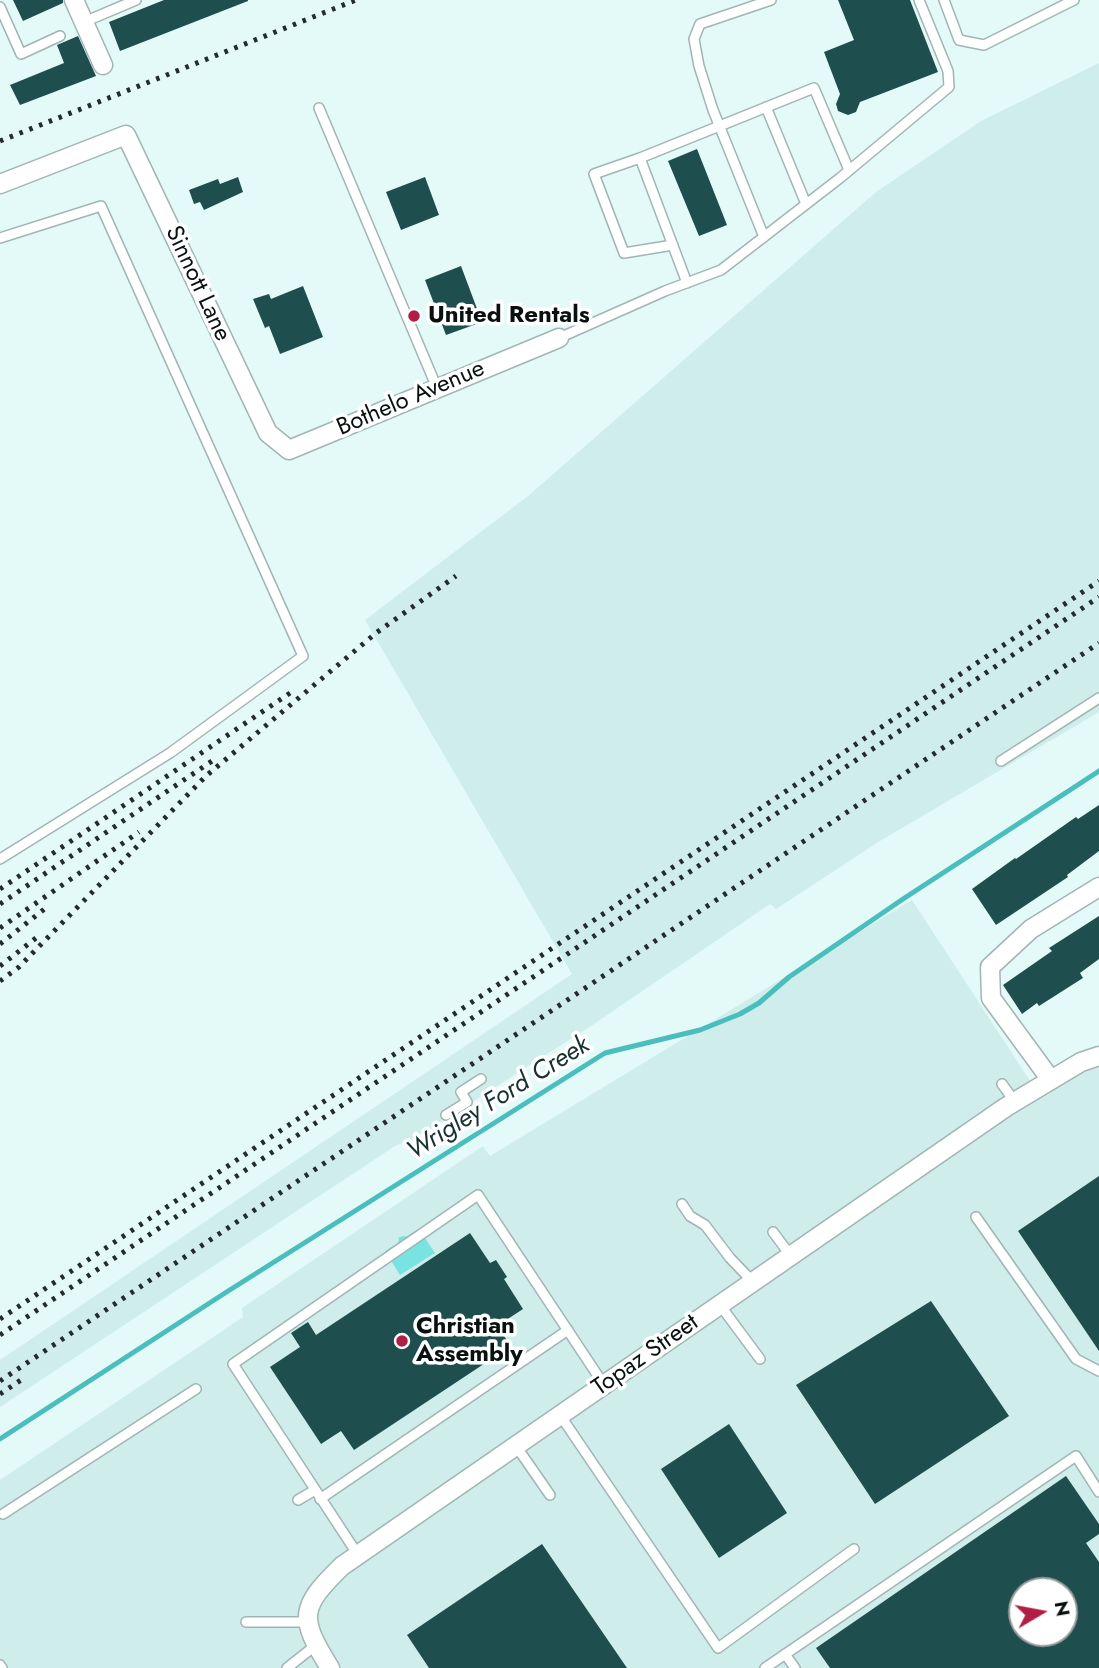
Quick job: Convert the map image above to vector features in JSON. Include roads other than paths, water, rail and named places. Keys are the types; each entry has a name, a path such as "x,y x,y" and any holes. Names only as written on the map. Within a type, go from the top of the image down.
{"street":[{"path":"74,0 103,65"},
{"name":"Sinnott Lane","path":"0,184 126,135 268,433"},
{"name":"Bothelo Avenue","path":"268,433 289,450 559,338"},
{"path":"1051,1080 991,998 990,967 1031,929 1099,887"},
{"name":"Topaz Street","path":"308,1622 309,1604 320,1588 342,1566 1011,1105 1081,1062 1099,1056"},
{"path":"308,1622 316,1645 330,1668"}],"lane":[{"path":"84,22 136,0"},
{"path":"764,237 719,125 699,66 694,39 700,24 771,0"},
{"path":"559,338 721,270 849,170 949,87 948,71 919,0"},
{"path":"944,0 959,40 984,45 1074,0"},
{"path":"0,7 21,54 60,36"},
{"path":"673,245 624,253 594,174 814,88 849,170"},
{"path":"766,107 806,204"},
{"path":"320,108 438,388"},
{"path":"640,158 687,283"},
{"path":"0,238 101,206 303,656 170,753 0,859"},
{"path":"1000,761 1099,698"},
{"path":"446,1115 467,1102 461,1092 481,1079"},
{"path":"1002,1084 1011,1105"},
{"path":"358,1555 233,1364 478,1195 604,1385"},
{"path":"682,1204 690,1216 705,1225 753,1283"},
{"path":"976,1217 1076,1359 1099,1371"},
{"path":"773,1232 791,1256"},
{"path":"720,1305 760,1359"},
{"path":"298,1500 318,1494 568,1330"},
{"path":"3,1514 196,1389"},
{"path":"560,1415 718,1648 854,1549"},
{"path":"516,1446 550,1495"},
{"path":"765,1668 1076,1456 1099,1492"},
{"path":"246,1622 308,1622"},
{"path":"287,1668 316,1645"},
{"path":"785,1654 795,1668"}],"waterway":[{"name":"Wrigley Ford Creek","path":"0,1439 605,1053 700,1030 759,1003 789,977 903,899 1099,771"}],"railway":[{"path":"0,141 356,0"},
{"path":"0,981 19,967 206,776 376,633 456,576"},
{"path":"0,1319 1099,581"},
{"path":"0,1335 1099,597"},
{"path":"0,1381 1099,643"},
{"path":"0,889 293,691"},
{"path":"0,904 212,761"},
{"path":"0,928 139,832"},
{"path":"0,944 47,907"},
{"path":"0,966 36,938"},
{"path":"0,1394 21,1380"}],"place":[{"name":"United Rentals","path":"414,316"},
{"name":"Christian Assembly","path":"402,1341"}]}
